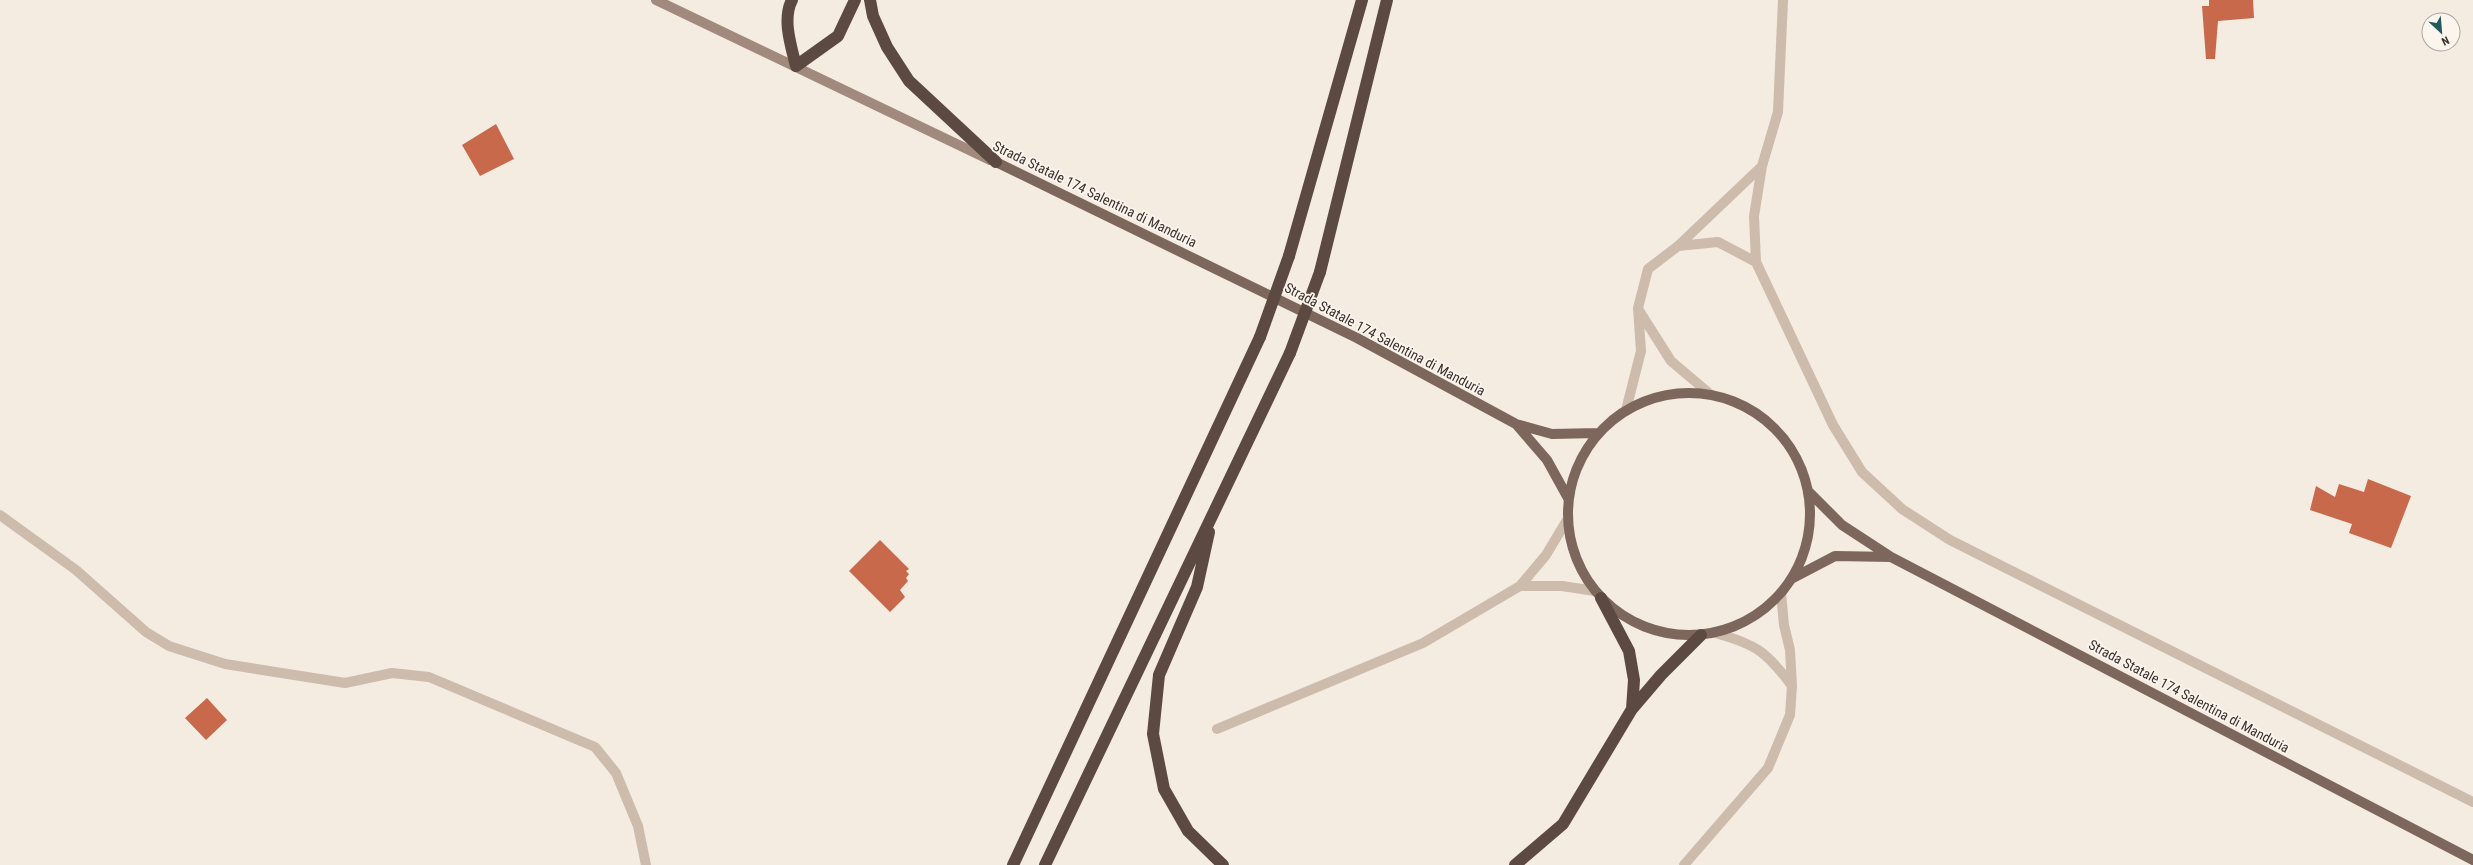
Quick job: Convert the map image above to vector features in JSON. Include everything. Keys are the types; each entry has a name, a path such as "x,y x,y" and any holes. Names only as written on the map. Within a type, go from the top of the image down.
{"highway":[{"path":"792,0 789,6 788,33 796,66 838,36 855,0"},
{"path":"870,0 873,16 887,47 908,81 996,162"},
{"path":"1013,865 1260,337 1289,256 1362,0"},
{"path":"1045,865 1213,511 1290,353 1320,272 1387,0"},
{"path":"1213,511 1197,588 1159,675 1152,734 1164,789 1188,831 1223,865"},
{"path":"1598,595 1629,651 1634,680 1632,709"},
{"path":"1516,865 1563,824 1632,709 1661,675 1701,635"}],"main road":[{"name":"Strada Statale 174 Salentina di Manduria","path":"656,0 996,162 1357,338 1516,424 1552,434 1598,433"},
{"path":"1681,392 1710,394 1738,402 1764,418 1780,433 1800,464 1809,492 1811,522 1805,552 1792,579 1781,593 1764,609 1744,622 1715,633 1701,635 1679,635 1650,629 1618,613 1598,595 1580,570 1571,546 1567,520 1568,498 1578,463 1598,433 1626,410 1653,398 1681,392"},
{"name":"Strada Statale 174 Salentina di Manduria","path":"1516,424 1547,460 1568,498"},
{"name":"Strada Statale 174 Salentina di Manduria","path":"1809,492 1842,525 1891,557 2473,860"},
{"name":"Strada Statale 174 Salentina di Manduria","path":"1792,579 1835,556 1891,557"}],"street":[{"path":"1783,0 1778,112 1762,166 1754,216 1756,262 1833,425 1862,472 1902,509 1950,540 2473,802"},
{"path":"1626,410 1641,351 1638,308 1648,269 1678,246 1762,166"},
{"path":"1678,246 1718,242 1756,262"},
{"path":"1638,308 1671,361 1710,394"},
{"path":"0,515 76,570 146,632 170,646 225,664 345,683 392,673 429,677 596,747 616,773 638,826 646,865"},
{"path":"1217,729 1423,643 1520,586 1546,555 1567,520"},
{"path":"1520,586 1562,586 1598,595"},
{"path":"1684,865 1768,768 1790,715 1792,686 1790,650 1784,625 1781,593"},
{"path":"1715,633 1747,642 1775,663 1792,686"}],"building":[{"path":"2209,0 2253,0 2254,18 2218,21 2215,59 2206,59 2202,6 2209,6"},
{"path":"496,124 514,159 480,176 462,145"},
{"path":"2368,479 2411,496 2391,548 2349,533 2352,524 2310,510 2316,486 2335,497 2339,484 2364,492"},
{"path":"880,540 909,569 906,571 909,574 906,578 908,581 900,590 905,597 890,612 849,571"},
{"path":"207,698 227,720 206,740 185,718"}]}
